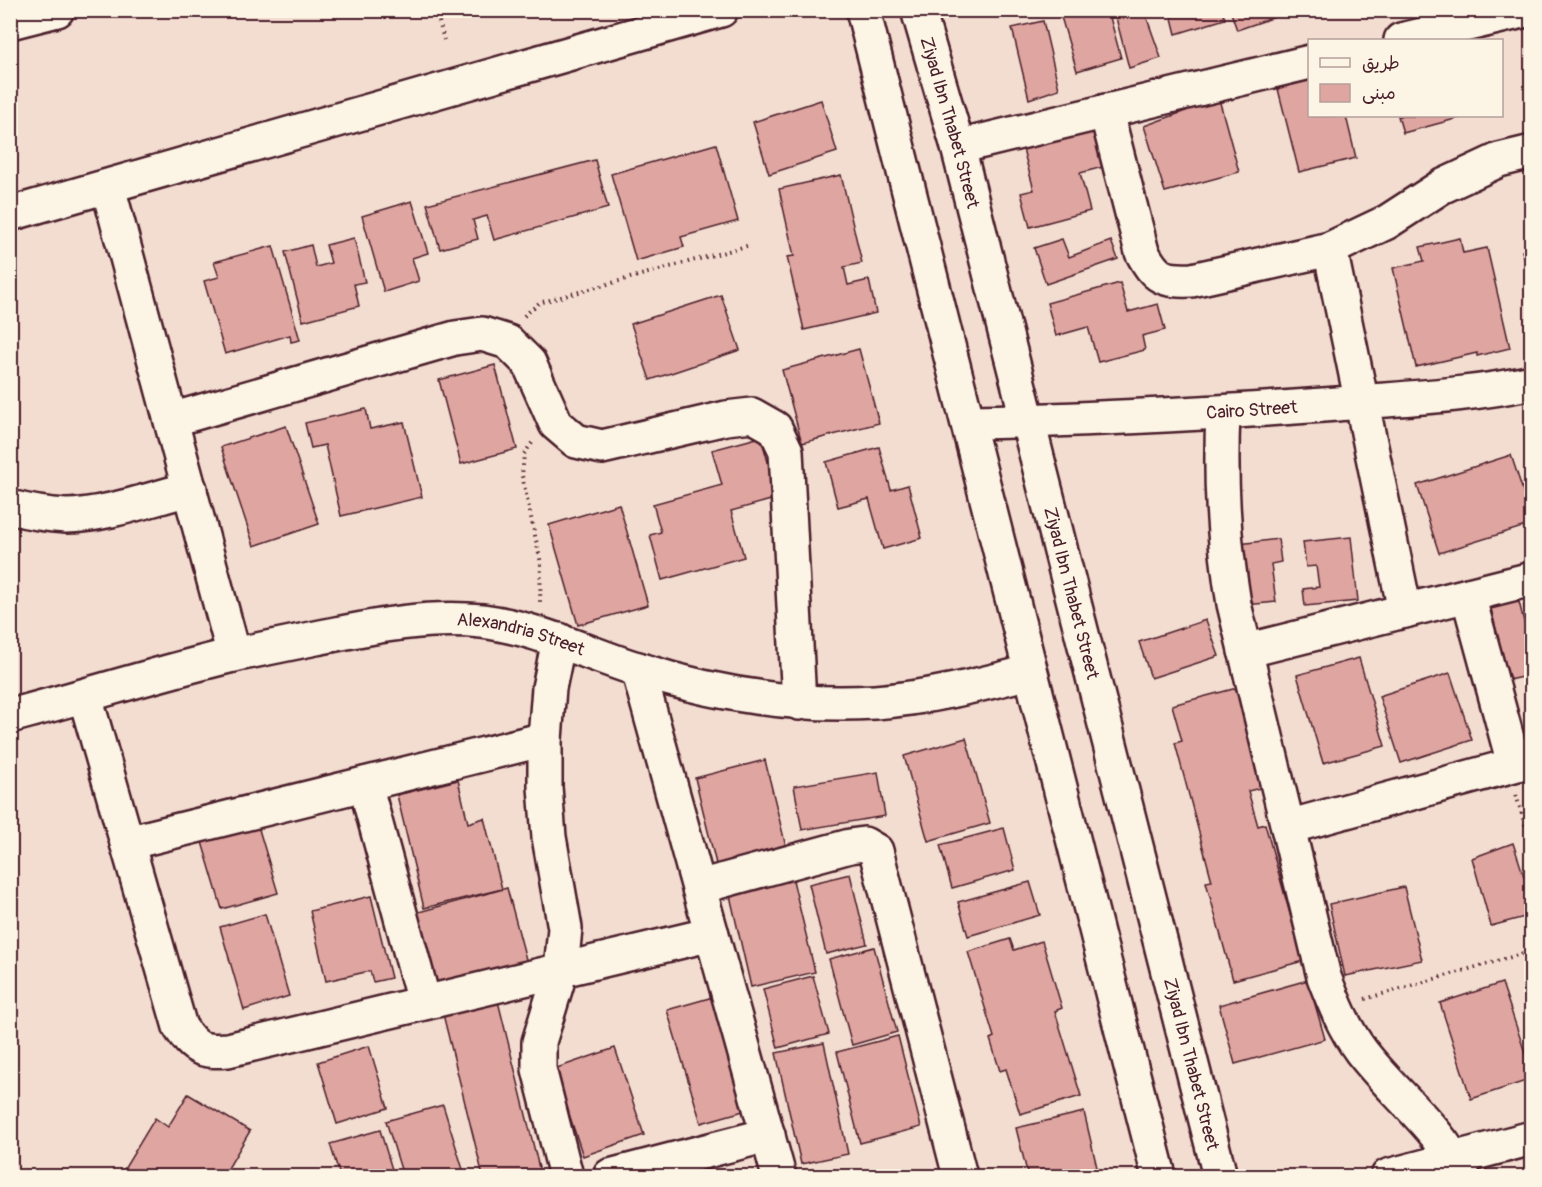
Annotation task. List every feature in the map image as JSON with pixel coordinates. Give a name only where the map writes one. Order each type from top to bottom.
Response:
[{"type":"street","points":[[10,22],[57,10]]},
{"type":"street","points":[[10,214],[721,10]]},
{"type":"street","points":[[863,10],[970,422],[1030,672],[1159,1176]]},
{"type":"street","name":"Ziyad Ibn Thabet Street","points":[[918,10],[957,147],[1028,421],[1220,1176]]},
{"type":"street","points":[[1405,39],[1530,11]]},
{"type":"street","points":[[957,147],[1308,62]]},
{"type":"street","points":[[1106,111],[1142,252],[1152,270],[1171,281],[1192,280],[1330,249],[1387,222],[1441,187],[1499,160],[1532,152]]},
{"type":"street","points":[[108,187],[234,655]]},
{"type":"street","points":[[1330,249],[1405,610]]},
{"type":"street","points":[[171,420],[455,338],[482,334],[508,342],[529,363],[556,424],[576,441],[602,447],[726,418],[752,416],[775,428],[786,451],[799,703]]},
{"type":"street","name":"Cairo Street","points":[[970,422],[1223,413],[1361,402],[1500,388],[1532,382]]},
{"type":"street","points":[[1223,413],[1221,461],[1224,537],[1234,604],[1324,976],[1335,1007],[1362,1052],[1439,1138],[1458,1167]]},
{"type":"street","points":[[10,507],[36,514],[68,516],[102,511],[190,489]]},
{"type":"street","points":[[1245,651],[1532,579]]},
{"type":"street","points":[[1288,827],[1518,763],[1468,595]]},
{"type":"street","name":"Alexandria Street","points":[[10,716],[234,655],[385,624],[434,619],[483,621],[545,635],[638,669],[691,684],[799,703],[876,702],[955,691],[1030,672]]},
{"type":"street","points":[[545,635],[549,688],[545,739],[545,788],[549,837],[565,928],[561,970],[539,1042],[538,1068],[566,1176]]},
{"type":"street","points":[[638,669],[779,1176]]},
{"type":"street","points":[[85,696],[180,1026],[191,1042],[209,1052],[228,1050],[712,934]]},
{"type":"street","points":[[127,843],[545,739]]},
{"type":"street","points":[[365,784],[424,1002]]},
{"type":"street","points":[[699,887],[850,846],[864,844],[876,851],[960,1176]]},
{"type":"street","points":[[610,1176],[768,1135]]},
{"type":"street","points":[[1388,1176],[1458,1167],[1532,1138]]},
{"type":"path","points":[[436,10],[444,40]]},
{"type":"path","points":[[508,342],[520,320],[539,303],[750,245]]},
{"type":"path","points":[[545,635],[540,601],[541,563],[522,476],[525,454],[537,436],[556,424]]},
{"type":"path","points":[[1518,763],[1532,846]]},
{"type":"path","points":[[1335,1007],[1532,951]]},
{"type":"building","points":[[1059,10],[1108,10],[1121,58],[1077,71]]},
{"type":"building","points":[[1114,10],[1144,10],[1161,58],[1129,68]]},
{"type":"building","points":[[1170,10],[1222,10],[1225,19],[1176,34]]},
{"type":"building","points":[[1230,10],[1273,10],[1275,17],[1237,30]]},
{"type":"building","points":[[1043,21],[1059,89],[1029,99],[1012,28]]},
{"type":"building","points":[[1308,77],[1308,117],[1346,117],[1356,158],[1299,172],[1277,85]]},
{"type":"building","points":[[1219,99],[1239,172],[1165,192],[1144,126]]},
{"type":"building","points":[[821,100],[837,152],[769,174],[753,122]]},
{"type":"building","points":[[1398,117],[1459,118],[1403,133]]},
{"type":"building","points":[[1094,131],[1103,167],[1080,173],[1090,211],[1030,227],[1021,193],[1034,190],[1023,149]]},
{"type":"building","points":[[716,144],[738,221],[681,237],[684,247],[636,261],[611,174]]},
{"type":"building","points":[[595,160],[608,208],[494,240],[487,216],[473,220],[478,239],[440,249],[427,204]]},
{"type":"building","points":[[841,175],[862,263],[844,267],[848,285],[869,280],[876,313],[804,330],[787,257],[794,256],[779,189]]},
{"type":"building","points":[[412,201],[428,253],[412,258],[419,281],[384,292],[362,216]]},
{"type":"building","points":[[354,238],[365,282],[354,284],[359,306],[303,321],[285,252],[311,245],[316,267],[331,263],[326,245]]},
{"type":"building","points":[[1460,238],[1463,253],[1487,248],[1510,348],[1416,367],[1393,268],[1424,261],[1420,247]]},
{"type":"building","points":[[1062,239],[1069,257],[1111,241],[1118,259],[1046,284],[1034,248]]},
{"type":"building","points":[[273,246],[300,340],[291,342],[290,335],[225,354],[204,281],[219,277],[214,262]]},
{"type":"building","points":[[1532,248],[1532,285],[1522,251]]},
{"type":"building","points":[[1120,283],[1128,312],[1158,304],[1165,330],[1142,336],[1145,350],[1098,362],[1088,327],[1056,336],[1047,303]]},
{"type":"building","points":[[721,295],[740,350],[650,380],[631,324]]},
{"type":"building","points":[[859,349],[879,423],[802,443],[782,370]]},
{"type":"building","points":[[495,365],[517,449],[461,464],[439,380]]},
{"type":"building","points":[[366,409],[370,429],[404,422],[422,497],[341,516],[325,445],[311,448],[305,423]]},
{"type":"building","points":[[286,426],[319,524],[254,546],[221,447]]},
{"type":"building","points":[[761,437],[778,498],[731,511],[744,557],[662,580],[650,535],[661,532],[653,504],[722,485],[712,450]]},
{"type":"building","points":[[879,447],[891,490],[908,485],[922,538],[883,549],[869,499],[838,507],[826,462]]},
{"type":"building","points":[[1511,455],[1532,524],[1439,553],[1417,485]]},
{"type":"building","points":[[619,504],[648,605],[578,625],[549,525]]},
{"type":"building","points":[[1351,537],[1358,601],[1305,606],[1303,589],[1319,587],[1316,566],[1306,567],[1303,542]]},
{"type":"building","points":[[1278,539],[1281,562],[1271,564],[1276,602],[1246,605],[1239,544]]},
{"type":"building","points":[[1519,602],[1532,653],[1532,675],[1508,680],[1491,609]]},
{"type":"building","points":[[1532,604],[1532,633],[1524,606]]},
{"type":"building","points":[[1206,620],[1219,656],[1151,678],[1139,642]]},
{"type":"building","points":[[1359,658],[1385,746],[1323,763],[1297,675]]},
{"type":"building","points":[[1450,673],[1472,740],[1401,763],[1379,696]]},
{"type":"building","points":[[1237,688],[1264,787],[1248,791],[1258,826],[1265,824],[1303,961],[1233,980],[1206,882],[1212,881],[1175,743],[1182,741],[1172,705]]},
{"type":"building","points":[[966,738],[990,823],[928,841],[904,756]]},
{"type":"building","points":[[765,760],[787,851],[717,868],[695,778]]},
{"type":"building","points":[[878,772],[885,816],[802,830],[794,786]]},
{"type":"building","points":[[458,780],[468,823],[484,818],[502,889],[424,908],[397,795]]},
{"type":"building","points":[[258,826],[278,893],[222,909],[202,842]]},
{"type":"building","points":[[1004,828],[1015,870],[952,888],[940,845]]},
{"type":"building","points":[[1513,843],[1532,901],[1532,915],[1491,926],[1472,858]]},
{"type":"building","points":[[791,872],[815,972],[751,987],[728,887]]},
{"type":"building","points":[[850,874],[867,944],[826,954],[809,884]]},
{"type":"building","points":[[1030,882],[1040,915],[968,936],[958,902]]},
{"type":"building","points":[[1404,887],[1422,960],[1345,976],[1329,904]]},
{"type":"building","points":[[507,888],[527,963],[435,988],[415,913]]},
{"type":"building","points":[[371,896],[391,978],[373,982],[370,971],[326,981],[310,911]]},
{"type":"building","points":[[265,914],[289,996],[244,1010],[220,927]]},
{"type":"building","points":[[1010,939],[1014,950],[1042,941],[1062,1008],[1055,1011],[1081,1096],[1020,1114],[1006,1069],[1000,1071],[990,1039],[994,1037],[968,952]]},
{"type":"building","points":[[874,947],[897,1032],[852,1045],[829,959]]},
{"type":"building","points":[[813,976],[829,1034],[778,1048],[763,989]]},
{"type":"building","points":[[1308,980],[1325,1039],[1235,1064],[1219,1005]]},
{"type":"building","points":[[1502,983],[1532,1079],[1471,1099],[1440,1003]]},
{"type":"building","points":[[496,993],[541,1176],[483,1176],[441,1006]]},
{"type":"building","points":[[713,997],[747,1110],[701,1123],[667,1010]]},
{"type":"building","points":[[898,1036],[921,1127],[860,1143],[837,1052]]},
{"type":"building","points":[[824,1043],[848,1154],[801,1164],[776,1053]]},
{"type":"building","points":[[369,1046],[388,1108],[337,1124],[318,1062]]},
{"type":"building","points":[[615,1048],[644,1135],[583,1156],[554,1069]]},
{"type":"building","points":[[188,1094],[250,1131],[227,1170],[238,1176],[120,1176],[155,1118],[168,1127]]},
{"type":"building","points":[[443,1105],[465,1176],[403,1176],[386,1121]]},
{"type":"building","points":[[1084,1112],[1099,1176],[1028,1176],[1016,1128]]},
{"type":"building","points":[[380,1130],[394,1176],[340,1176],[330,1144]]}]
